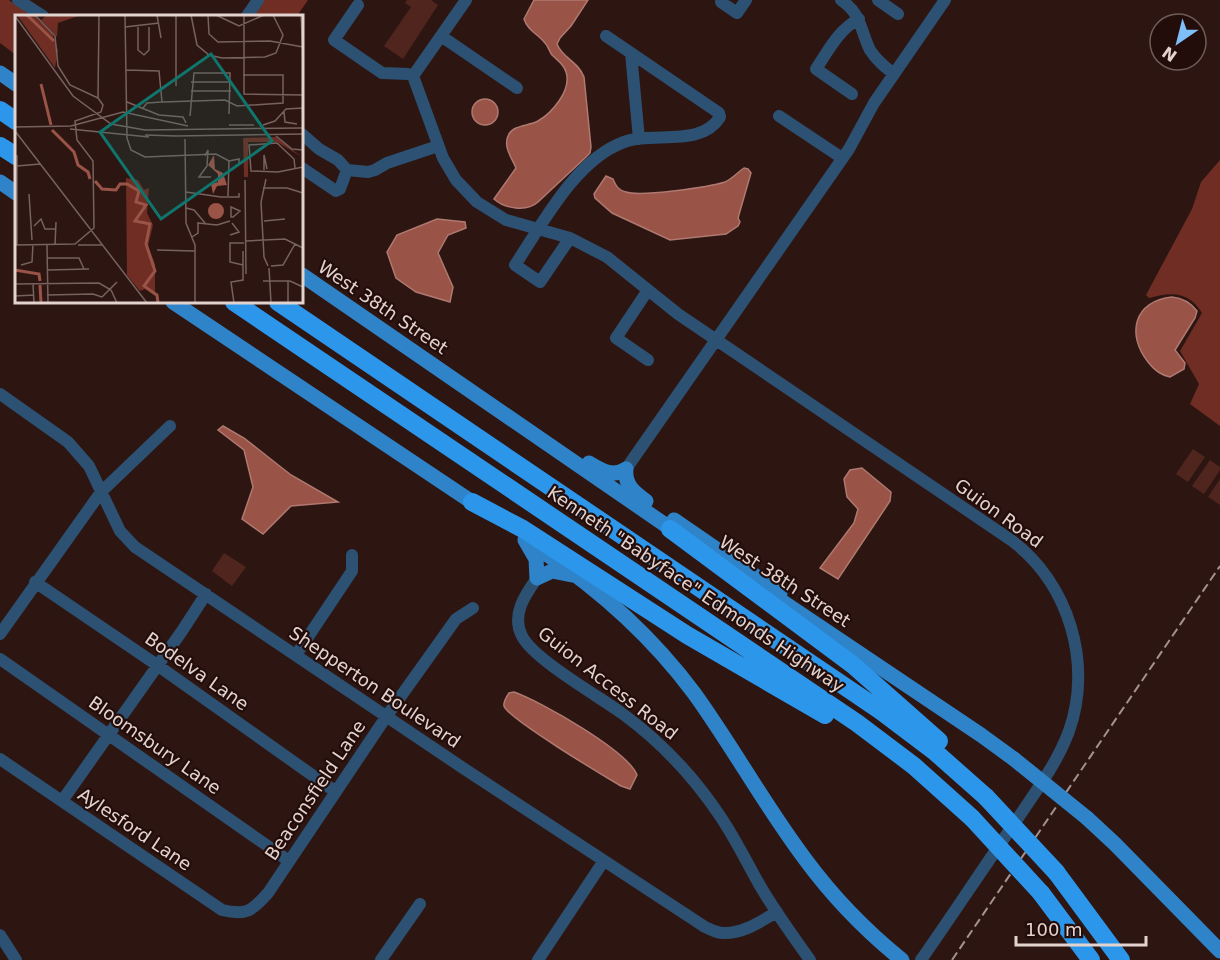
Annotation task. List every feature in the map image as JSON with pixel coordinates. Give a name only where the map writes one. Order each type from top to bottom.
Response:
[{"type":"highway","points":[[0,110],[15,121]]},
{"type":"highway","points":[[0,146],[15,155]]},
{"type":"highway","name":"Kenneth \"Babyface\" Edmonds Highway","points":[[235,303],[849,718],[914,766],[972,818],[1041,893],[1091,960]]},
{"type":"highway","name":"Kenneth \"Babyface\" Edmonds Highway","points":[[279,303],[881,711],[934,751],[986,797],[1056,872],[1121,960]]},
{"type":"highway","points":[[472,502],[523,529],[687,636],[914,766]]},
{"type":"highway","points":[[670,529],[853,665],[953,754],[986,797]]},
{"type":"main road","points":[[0,73],[15,83]]},
{"type":"main road","points":[[0,182],[15,192]]},
{"type":"main road","name":"West 38th Street","points":[[303,276],[670,529],[820,627],[1014,759],[1087,818],[1115,844],[1220,951]]},
{"type":"main road","points":[[174,303],[472,502],[578,577],[631,623],[675,670],[700,702],[812,867],[859,921],[897,955]]},
{"type":"main road","points":[[544,440],[602,470],[616,473],[626,469],[628,483],[638,495],[778,591],[820,627]]},
{"type":"main road","points":[[525,540],[537,563],[537,578],[555,571],[578,577]]},
{"type":"street","points":[[18,0],[41,15]]},
{"type":"street","points":[[248,15],[258,0]]},
{"type":"street","points":[[358,5],[334,40],[382,73],[413,76],[466,0]]},
{"type":"street","points":[[723,0],[721,2],[737,13],[746,0]]},
{"type":"street","points":[[841,0],[859,19],[871,51],[894,74]]},
{"type":"street","points":[[878,0],[898,14]]},
{"type":"street","points":[[626,469],[842,158],[874,103],[945,0]]},
{"type":"street","points":[[852,94],[816,69],[843,30],[859,19]]},
{"type":"street","points":[[441,36],[517,88]]},
{"type":"street","points":[[570,238],[540,282],[515,265],[560,196],[587,167],[622,142],[699,133],[710,128],[720,116],[606,36]]},
{"type":"street","points":[[631,53],[639,139]]},
{"type":"street","name":"Guion Road","points":[[413,76],[438,146],[456,180],[477,202],[506,220],[570,238],[607,257],[665,304],[1016,544],[1033,559],[1052,584],[1071,626],[1077,653],[1077,692],[1073,718],[1064,743],[1050,770],[921,960]]},
{"type":"street","points":[[779,116],[842,158]]},
{"type":"street","points":[[303,135],[319,149],[338,160],[346,174]]},
{"type":"street","points":[[346,174],[370,172],[387,163],[438,146]]},
{"type":"street","points":[[303,169],[335,191],[340,189],[346,174]]},
{"type":"street","points":[[648,290],[616,338],[648,360]]},
{"type":"street","name":"Shepperton Boulevard","points":[[0,394],[68,442],[89,466],[120,531],[135,547],[603,862],[705,927],[722,933],[754,925],[777,912]]},
{"type":"street","points":[[0,634],[101,492],[170,426]]},
{"type":"street","points":[[296,656],[352,571],[352,555]]},
{"type":"street","name":"Guion Access Road","points":[[537,578],[524,597],[518,613],[520,631],[525,642],[538,655],[625,715],[672,757],[704,793],[722,819],[777,912],[810,960]]},
{"type":"street","name":"Bodelva Lane","points":[[35,582],[336,792]]},
{"type":"street","points":[[62,801],[206,594]]},
{"type":"street","name":"Beaconsfield Lane","points":[[254,909],[268,893],[386,717],[456,619],[473,608]]},
{"type":"street","name":"Bloomsbury Lane","points":[[0,658],[289,861]]},
{"type":"street","name":"Aylesford Lane","points":[[0,759],[222,910],[238,914],[254,909]]},
{"type":"street","points":[[538,960],[603,862]]},
{"type":"street","points":[[381,960],[420,904]]},
{"type":"street","points":[[0,936],[16,960]]},
{"type":"shaded area","points":[[0,0],[9,0],[31,15],[15,15],[15,54],[0,43]]},
{"type":"shaded area","points":[[263,0],[308,0],[298,15],[252,15]]},
{"type":"shaded area","points":[[407,0],[431,0],[438,5],[403,59],[384,46],[411,7],[405,3]]},
{"type":"shaded area","points":[[534,0],[588,0],[557,44],[562,53],[578,67],[584,77],[591,147],[590,153],[538,202],[528,207],[516,208],[494,199],[516,168],[508,152],[507,138],[514,129],[538,121],[549,112],[560,100],[567,79],[564,67],[524,19]]},
{"type":"shaded area","points":[[485,99],[494,103],[498,112],[494,121],[485,125],[476,121],[472,112],[476,103]]},
{"type":"shaded area","points":[[1220,160],[1220,426],[1190,404],[1199,384],[1180,351],[1202,313],[1191,301],[1179,295],[1149,298],[1146,295],[1192,209],[1201,182]]},
{"type":"shaded area","points":[[744,168],[751,173],[738,218],[740,222],[726,234],[670,240],[612,213],[595,198],[594,194],[606,176],[613,179],[623,191],[646,193],[691,189],[725,182]]},
{"type":"shaded area","points":[[437,219],[465,222],[466,228],[448,235],[438,253],[453,287],[450,302],[416,292],[396,278],[387,252],[397,235]]},
{"type":"shaded area","points":[[1172,297],[1186,301],[1197,311],[1175,350],[1185,363],[1184,369],[1170,377],[1158,372],[1148,362],[1137,341],[1136,330],[1142,312],[1149,305]]},
{"type":"shaded area","points":[[223,426],[244,438],[291,475],[338,502],[291,506],[263,534],[242,519],[253,487],[244,450],[218,430]]},
{"type":"shaded area","points":[[1193,449],[1205,457],[1188,482],[1176,474]]},
{"type":"shaded area","points":[[1210,460],[1220,467],[1220,470],[1204,494],[1192,486]]},
{"type":"shaded area","points":[[862,468],[891,492],[890,501],[838,579],[820,568],[854,523],[858,509],[847,497],[844,479],[850,470]]},
{"type":"shaded area","points":[[1220,479],[1220,505],[1208,497]]},
{"type":"shaded area","points":[[224,553],[246,567],[232,586],[212,571]]},
{"type":"shaded area","points":[[514,692],[562,716],[618,753],[637,775],[630,789],[621,786],[577,759],[509,712],[504,706],[505,699],[509,693]]},
{"type":"railway","points":[[952,960],[1220,566]]}]
